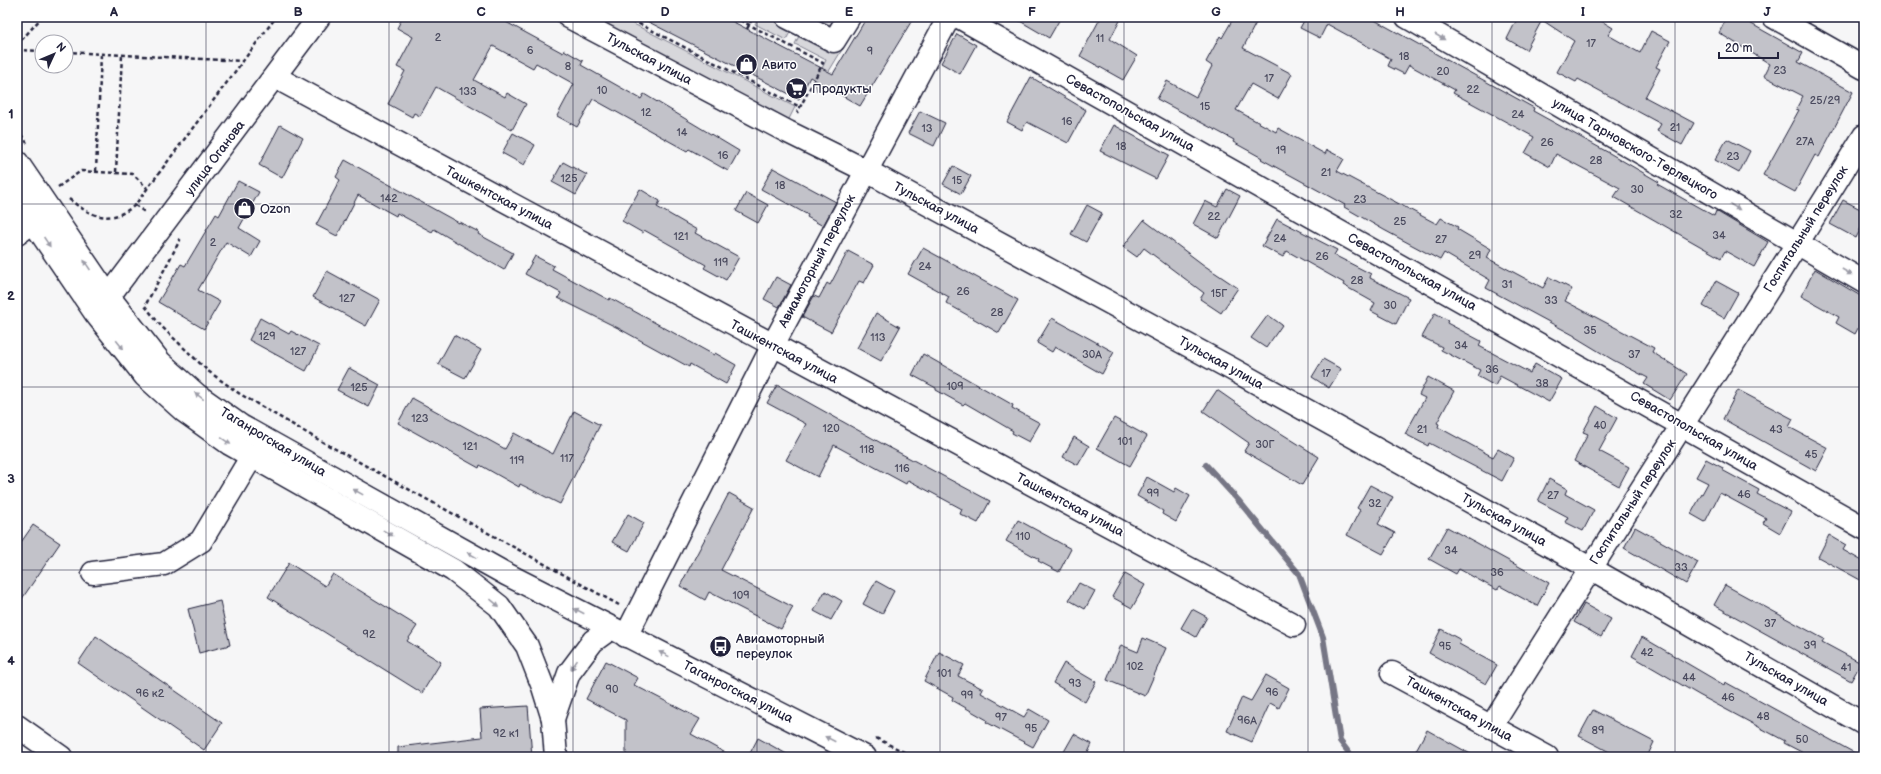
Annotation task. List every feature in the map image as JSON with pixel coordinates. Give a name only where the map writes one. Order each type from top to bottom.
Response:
[{"type":"street","name":"улица Оганова","points":[[96,314],[163,227],[319,17]]},
{"type":"street","name":"Тульская улица","points":[[569,17],[788,132],[865,170],[1232,368],[1590,568],[1864,724]]},
{"type":"street","points":[[787,17],[834,41],[849,17]]},
{"type":"street","name":"Авиамоторный переулок","points":[[619,632],[637,615],[773,345],[865,170],[949,17]]},
{"type":"street","name":"Севастопольская улица","points":[[959,17],[1864,528]]},
{"type":"street","name":"улица Тарновского-Терлецкого","points":[[1407,17],[1864,282]]},
{"type":"street","points":[[1774,17],[1864,68]]},
{"type":"street","name":"Ташкентская улица","points":[[275,77],[1294,625]]},
{"type":"street","name":"Госпитальный переулок","points":[[1491,727],[1590,568],[1798,244],[1864,136]]},
{"type":"street","name":"Таганрогская улица","points":[[24,155],[109,297],[160,362],[197,395],[241,426],[506,574],[705,674],[865,757]]},
{"type":"street","name":"Таганрогская улица","points":[[17,198],[25,228],[145,376],[184,411],[230,444],[453,570],[500,606],[527,646],[553,719]]},
{"type":"street","points":[[93,573],[164,564],[201,541],[252,456]]},
{"type":"street","points":[[556,757],[553,719],[569,673],[593,641],[619,632]]},
{"type":"street","name":"Ташкентская улица","points":[[1392,673],[1547,757]]},
{"type":"street","points":[[17,726],[62,757]]},
{"type":"path","points":[[17,45],[42,17]]},
{"type":"path","points":[[64,195],[86,212],[100,217],[115,216],[126,212],[135,205],[276,17]]},
{"type":"path","points":[[626,17],[800,107]]},
{"type":"path","points":[[734,17],[823,63],[788,132]]},
{"type":"path","points":[[747,29],[753,17]]},
{"type":"path","points":[[17,50],[34,51]]},
{"type":"path","points":[[74,52],[242,61]]},
{"type":"path","points":[[96,172],[101,54]]},
{"type":"path","points":[[116,172],[122,55]]},
{"type":"path","points":[[17,129],[24,155]]},
{"type":"path","points":[[57,188],[81,171],[133,174],[147,188]]},
{"type":"path","points":[[53,181],[57,188],[61,191]]},
{"type":"path","points":[[135,205],[180,240],[145,306],[161,326],[208,371],[240,394],[319,440],[637,615]]},
{"type":"path","points":[[872,735],[914,757]]},
{"type":"shaded area","points":[[581,17],[620,17],[795,107],[787,123]]},
{"type":"shaded area","points":[[759,17],[776,17],[793,26],[786,40],[755,24]]},
{"type":"shaded area","points":[[797,17],[840,17],[829,34]]},
{"type":"shaded area","points":[[802,30],[840,39],[846,43],[817,91],[815,83],[826,60],[795,44]]},
{"type":"building","points":[[403,17],[509,17],[506,22],[563,53],[564,50],[583,61],[581,65],[641,99],[644,94],[739,151],[728,171],[689,149],[687,151],[593,99],[577,127],[557,116],[574,84],[536,63],[533,68],[493,46],[474,80],[505,97],[507,93],[526,104],[512,130],[436,87],[420,116],[414,113],[412,117],[388,104],[405,71],[397,67],[413,37],[397,28]]},
{"type":"building","points":[[639,17],[724,17],[833,74],[867,17],[914,17],[860,106],[810,77],[799,99]]},
{"type":"building","points":[[1013,17],[1061,17],[1049,38]]},
{"type":"building","points":[[1101,17],[1122,17],[1110,39],[1137,56],[1123,80],[1080,56]]},
{"type":"building","points":[[1234,17],[1259,17],[1243,48],[1292,74],[1278,99],[1251,84],[1236,110],[1276,132],[1278,128],[1325,154],[1327,150],[1344,159],[1337,171],[1437,224],[1441,218],[1458,227],[1457,229],[1491,249],[1487,258],[1543,288],[1549,277],[1572,289],[1565,301],[1654,348],[1652,352],[1687,374],[1670,400],[1644,384],[1648,378],[1613,360],[1575,336],[1486,288],[1490,280],[1444,253],[1440,260],[1384,230],[1344,207],[1345,205],[1261,159],[1262,158],[1233,142],[1234,140],[1157,99],[1167,81],[1196,97],[1212,66],[1206,62],[1220,36],[1222,38]]},
{"type":"building","points":[[1306,17],[1369,17],[1534,108],[1533,111],[1659,182],[1657,184],[1714,216],[1716,211],[1768,242],[1754,267],[1725,251],[1721,258],[1614,197],[1620,188],[1556,154],[1550,167],[1525,153],[1534,137],[1453,93],[1455,90],[1409,65],[1404,74],[1388,66],[1391,59],[1327,24],[1320,38],[1300,28]]},
{"type":"building","points":[[1518,17],[1595,17],[1613,28],[1608,35],[1640,53],[1651,31],[1670,41],[1656,67],[1660,69],[1645,97],[1694,123],[1682,145],[1657,131],[1661,124],[1578,79],[1576,82],[1557,72],[1574,41],[1542,20],[1526,50],[1507,39]]},
{"type":"building","points":[[1727,17],[1739,17],[1803,53],[1798,62],[1853,92],[1819,157],[1815,155],[1795,192],[1763,175],[1799,110],[1796,109],[1803,96],[1764,76],[1770,64],[1719,33]]},
{"type":"building","points":[[957,34],[976,45],[960,74],[941,63]]},
{"type":"building","points":[[1031,77],[1086,110],[1068,143],[1027,122],[1022,130],[1007,122]]},
{"type":"building","points":[[920,111],[945,123],[934,146],[908,133]]},
{"type":"building","points":[[280,125],[303,138],[282,178],[259,165]]},
{"type":"building","points":[[1114,125],[1169,155],[1156,179],[1100,151]]},
{"type":"building","points":[[513,133],[535,145],[524,165],[502,153]]},
{"type":"building","points":[[1727,139],[1750,151],[1739,173],[1715,160]]},
{"type":"building","points":[[345,160],[459,223],[479,232],[478,234],[513,253],[504,270],[434,229],[432,232],[397,213],[396,216],[358,195],[337,236],[316,225],[340,180],[336,177]]},
{"type":"building","points":[[563,162],[587,175],[576,195],[552,182]]},
{"type":"building","points":[[953,166],[971,176],[961,194],[943,184]]},
{"type":"building","points":[[773,168],[836,202],[823,226],[807,217],[808,215],[761,189]]},
{"type":"building","points":[[238,181],[259,192],[239,228],[260,241],[251,257],[226,242],[198,290],[220,302],[204,329],[158,302],[181,264],[185,266],[216,214],[219,216]]},
{"type":"building","points":[[640,189],[660,201],[657,207],[697,230],[695,233],[739,257],[726,280],[704,268],[706,265],[644,230],[643,233],[622,221]]},
{"type":"building","points":[[1227,189],[1240,196],[1218,238],[1193,224],[1205,201],[1217,207]]},
{"type":"building","points":[[746,193],[768,205],[758,223],[736,211]]},
{"type":"building","points":[[1843,200],[1864,211],[1864,222],[1856,238],[1830,224]]},
{"type":"building","points":[[1087,205],[1102,213],[1086,242],[1071,234]]},
{"type":"building","points":[[1277,219],[1337,250],[1334,255],[1371,274],[1370,278],[1409,298],[1396,324],[1371,311],[1375,303],[1343,285],[1344,283],[1287,251],[1283,257],[1262,246]]},
{"type":"building","points":[[1144,220],[1205,266],[1238,288],[1221,313],[1200,299],[1204,293],[1144,248],[1137,257],[1123,247]]},
{"type":"building","points":[[923,248],[1018,300],[999,333],[946,303],[949,297],[908,274]]},
{"type":"building","points":[[848,251],[874,265],[864,283],[859,281],[831,332],[802,317],[814,296],[819,298],[827,283],[830,285]]},
{"type":"building","points":[[535,256],[554,266],[552,269],[609,300],[610,298],[714,355],[715,353],[736,365],[726,384],[690,364],[689,367],[618,328],[558,298],[561,293],[525,274]]},
{"type":"building","points":[[1815,269],[1864,298],[1864,317],[1855,334],[1836,323],[1839,317],[1801,296]]},
{"type":"building","points":[[327,271],[380,300],[366,326],[313,297]]},
{"type":"building","points":[[776,277],[791,285],[779,307],[764,299]]},
{"type":"building","points":[[1716,281],[1738,293],[1724,318],[1703,306]]},
{"type":"building","points":[[876,313],[900,327],[881,361],[857,348]]},
{"type":"building","points":[[1435,313],[1448,320],[1447,323],[1481,341],[1479,346],[1530,373],[1535,364],[1562,379],[1549,402],[1500,376],[1495,386],[1477,376],[1480,370],[1441,350],[1442,347],[1422,337]]},
{"type":"building","points":[[1268,315],[1282,325],[1266,348],[1251,338]]},
{"type":"building","points":[[260,318],[289,334],[291,331],[319,346],[306,371],[249,340]]},
{"type":"building","points":[[1052,318],[1114,352],[1102,374],[1055,347],[1052,352],[1037,343]]},
{"type":"building","points":[[454,335],[481,350],[465,378],[438,364]]},
{"type":"building","points":[[923,354],[1013,405],[1012,408],[1040,423],[1029,442],[965,403],[963,405],[912,375]]},
{"type":"building","points":[[1323,359],[1341,369],[1329,388],[1312,377]]},
{"type":"building","points":[[349,368],[380,385],[369,407],[337,390]]},
{"type":"building","points":[[1428,377],[1454,391],[1437,423],[1439,424],[1438,427],[1493,457],[1498,449],[1514,458],[1502,481],[1429,443],[1428,446],[1405,434],[1425,398],[1419,395]]},
{"type":"building","points":[[777,385],[990,501],[978,523],[960,514],[962,509],[908,480],[906,484],[834,445],[818,477],[786,460],[806,424],[767,403]]},
{"type":"building","points":[[1217,390],[1263,422],[1319,457],[1302,485],[1244,451],[1249,443],[1203,411]]},
{"type":"building","points":[[1738,390],[1793,419],[1789,427],[1828,448],[1816,471],[1723,419]]},
{"type":"building","points":[[412,398],[505,449],[514,433],[553,454],[574,411],[600,425],[560,504],[520,484],[519,487],[480,465],[479,468],[398,423]]},
{"type":"building","points":[[1597,406],[1617,418],[1599,451],[1629,467],[1619,486],[1574,461],[1588,434],[1583,432]]},
{"type":"building","points":[[1114,418],[1147,436],[1130,466],[1097,448]]},
{"type":"building","points":[[1074,437],[1089,446],[1078,465],[1063,457]]},
{"type":"building","points":[[1706,459],[1723,468],[1722,470],[1759,490],[1757,494],[1791,512],[1780,533],[1763,523],[1766,518],[1720,493],[1705,522],[1691,514],[1708,483],[1696,477]]},
{"type":"building","points":[[1147,477],[1174,492],[1176,488],[1190,496],[1176,522],[1162,514],[1163,511],[1137,496]]},
{"type":"building","points":[[1549,479],[1567,489],[1565,494],[1594,510],[1583,531],[1565,522],[1568,517],[1538,501]]},
{"type":"building","points":[[1370,485],[1393,497],[1378,524],[1395,533],[1383,554],[1347,535],[1360,510],[1357,508]]},
{"type":"building","points":[[729,493],[754,507],[721,570],[793,607],[781,629],[709,592],[705,600],[680,586]]},
{"type":"building","points":[[628,514],[644,523],[629,551],[612,542]]},
{"type":"building","points":[[1018,520],[1071,549],[1059,572],[1006,541]]},
{"type":"building","points":[[33,525],[60,543],[17,606],[17,548]]},
{"type":"building","points":[[1447,527],[1549,583],[1537,606],[1500,586],[1497,590],[1459,569],[1456,574],[1429,559]]},
{"type":"building","points":[[1635,527],[1698,562],[1686,584],[1624,548]]},
{"type":"building","points":[[1829,535],[1846,545],[1843,550],[1864,562],[1864,582],[1818,557]]},
{"type":"building","points":[[289,563],[325,586],[333,574],[417,626],[407,641],[441,662],[422,693],[268,597]]},
{"type":"building","points":[[1125,574],[1145,585],[1132,608],[1112,597]]},
{"type":"building","points":[[876,581],[894,591],[882,614],[863,604]]},
{"type":"building","points":[[1079,583],[1095,591],[1085,609],[1069,600]]},
{"type":"building","points":[[1725,585],[1824,639],[1822,642],[1861,663],[1851,681],[1714,605]]},
{"type":"building","points":[[825,591],[842,601],[831,620],[814,611]]},
{"type":"building","points":[[220,601],[230,645],[199,653],[188,609]]},
{"type":"building","points":[[1584,604],[1611,619],[1601,637],[1574,622]]},
{"type":"building","points":[[1192,609],[1207,617],[1196,637],[1181,628]]},
{"type":"building","points":[[1441,629],[1461,640],[1459,644],[1497,665],[1486,684],[1429,653]]},
{"type":"building","points":[[96,636],[222,723],[204,750],[78,663]]},
{"type":"building","points":[[1642,637],[1724,685],[1725,682],[1862,757],[1811,757],[1784,743],[1785,741],[1699,695],[1632,656]]},
{"type":"building","points":[[1143,638],[1166,648],[1145,696],[1107,680],[1121,645],[1138,652]]},
{"type":"building","points":[[939,652],[964,665],[958,676],[983,689],[981,693],[1024,717],[1029,709],[1048,720],[1033,747],[986,722],[987,720],[952,700],[953,697],[924,681]]},
{"type":"building","points":[[606,661],[638,678],[634,685],[700,719],[691,734],[733,757],[626,757],[626,720],[586,699]]},
{"type":"building","points":[[1064,663],[1096,682],[1085,702],[1053,683]]},
{"type":"building","points":[[1266,675],[1289,688],[1279,708],[1270,703],[1252,742],[1227,731],[1242,697],[1251,701]]},
{"type":"building","points":[[528,706],[532,757],[398,757],[398,747],[482,737],[480,709]]},
{"type":"building","points":[[1593,710],[1654,742],[1647,757],[1619,757],[1579,736]]},
{"type":"building","points":[[1427,730],[1476,757],[1428,757],[1416,750]]},
{"type":"building","points":[[1074,734],[1092,744],[1086,757],[1061,757]]},
{"type":"building","points":[[758,738],[792,757],[748,757]]},
{"type":"waterway","points":[[1206,465],[1238,500],[1299,574],[1323,637],[1340,741],[1352,757]]},
{"type":"place","name":"Авито","points":[[746,65]]},
{"type":"place","name":"Продукты","points":[[797,89]]},
{"type":"place","name":"Ozon","points":[[245,209]]},
{"type":"place","name":"Авиамоторный переулок","points":[[720,646]]}]
